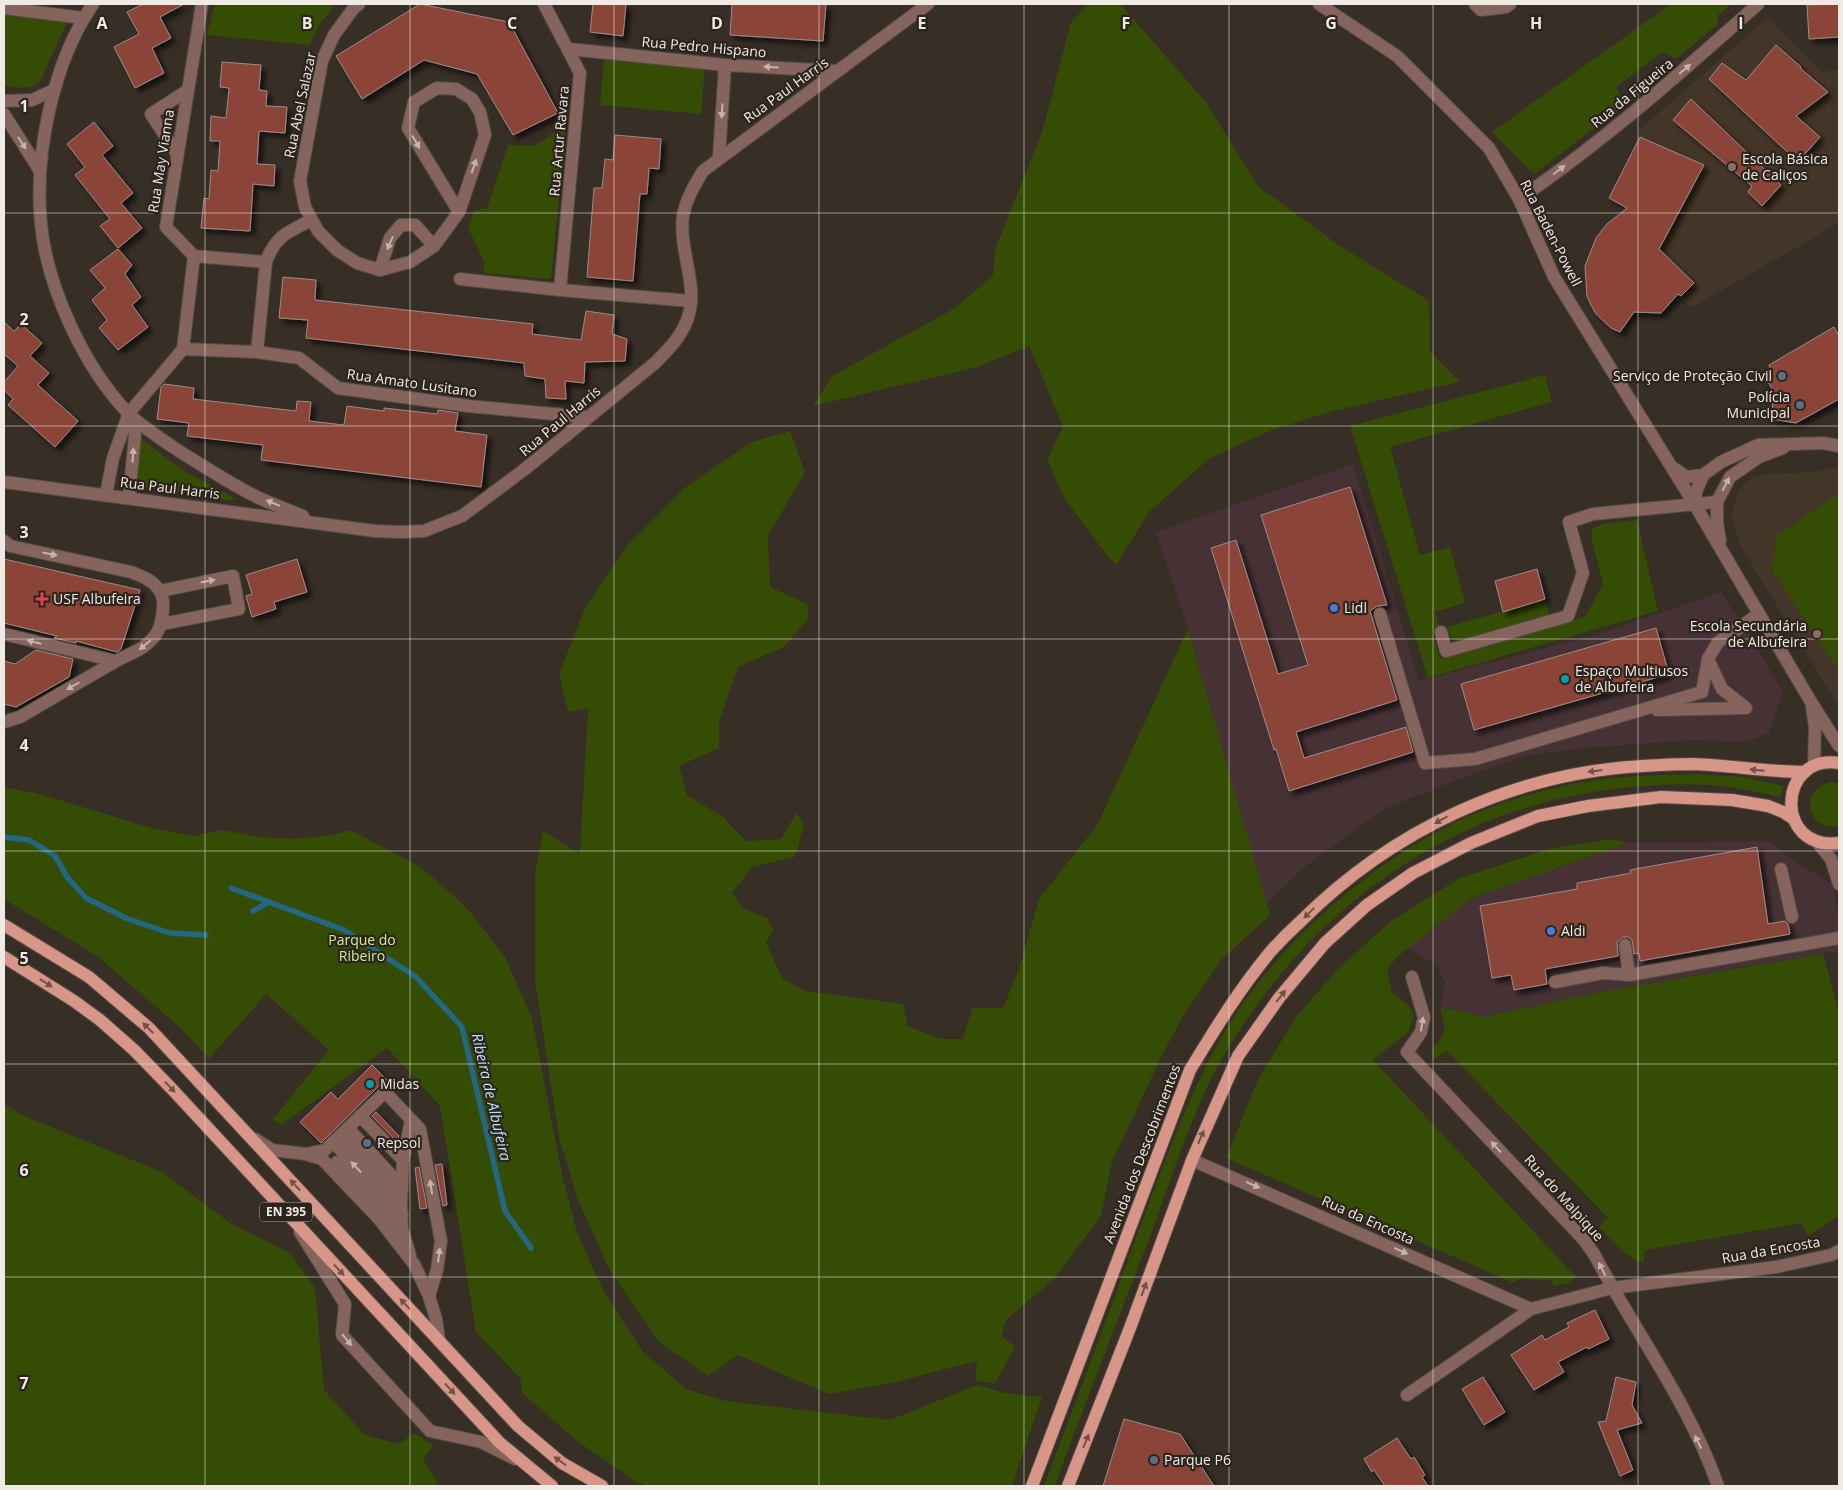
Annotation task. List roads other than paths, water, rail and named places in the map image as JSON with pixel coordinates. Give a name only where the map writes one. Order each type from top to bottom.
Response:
[{"type":"main road","name":"Avenida dos Descobrimentos","points":[[1032,1486],[1190,1070],[1227,1009],[1272,950],[1326,896],[1390,848],[1457,811],[1503,793],[1569,774],[1641,766],[1692,764],[1778,772],[1810,769],[1823,763],[1839,763]]},
{"type":"main road","points":[[1794,820],[1791,809],[1793,789],[1810,769]]},
{"type":"main road","points":[[1068,1486],[1130,1328],[1192,1160],[1238,1056],[1279,998],[1325,943],[1367,905],[1414,873],[1471,843],[1538,816],[1588,806],[1661,797],[1732,800],[1768,806],[1783,812],[1794,820],[1803,833],[1817,842],[1839,844]]},
{"type":"main road","name":"EN 395","points":[[4,925],[89,977],[149,1028],[518,1426],[562,1463],[602,1486]]},
{"type":"main road","name":"EN 395","points":[[4,958],[74,1001],[134,1050],[500,1443],[552,1486]]},
{"type":"street","points":[[93,4],[84,18],[63,64],[54,90],[45,132],[40,171],[41,224],[50,270],[74,332],[102,381],[129,413],[156,436],[212,472],[258,497],[318,522]]},
{"type":"street","name":"Rua May Vianna","points":[[194,256],[166,226],[202,4]]},
{"type":"street","name":"Rua Abel Salazar","points":[[359,4],[353,9],[334,35],[322,61],[300,181],[305,207],[318,232],[337,250],[357,263],[380,270]]},
{"type":"street","name":"Rua Artur Ravara","points":[[544,4],[580,73],[560,290]]},
{"type":"street","name":"Rua Baden-Powell","points":[[1319,4],[1397,56],[1489,148],[1519,198],[1554,277],[1695,505],[1839,746]]},
{"type":"street","points":[[1475,4],[1481,10],[1506,7],[1510,4]]},
{"type":"street","name":"Rua da Figueira","points":[[1519,198],[1572,160],[1687,68],[1758,4]]},
{"type":"street","name":"Rua Paul Harris","points":[[4,482],[375,530],[402,532],[424,530],[462,516],[484,501],[655,363],[672,345],[685,325],[692,301],[692,283],[683,234],[683,218],[687,199],[703,171],[837,71],[919,6]]},
{"type":"street","points":[[4,8],[84,18]]},
{"type":"street","name":"Rua Pedro Hispano","points":[[569,49],[726,65],[837,71]]},
{"type":"street","points":[[720,157],[726,65]]},
{"type":"street","points":[[380,270],[410,262],[434,246],[458,212],[485,135],[480,112],[472,98],[456,90],[437,88],[414,102],[408,128],[458,212]]},
{"type":"street","points":[[4,101],[32,100],[54,90]]},
{"type":"street","points":[[177,154],[151,114],[188,90]]},
{"type":"street","points":[[4,114],[40,171]]},
{"type":"street","points":[[257,352],[266,262],[271,248],[286,232],[312,220]]},
{"type":"street","points":[[380,270],[390,238],[401,225],[415,225],[434,246]]},
{"type":"street","points":[[106,495],[113,458],[129,413],[183,349],[194,256],[266,262]]},
{"type":"street","points":[[460,279],[560,290],[692,301]]},
{"type":"street","name":"Rua Amato Lusitano","points":[[183,349],[257,352],[299,358],[338,388],[468,406],[587,417]]},
{"type":"street","points":[[129,413],[134,435],[129,498]]},
{"type":"street","points":[[1671,466],[1686,477],[1703,475],[1721,462],[1758,446],[1822,443],[1839,446]]},
{"type":"street","points":[[1721,548],[1717,522],[1717,502],[1730,476],[1759,457],[1792,445]]},
{"type":"street","points":[[1695,505],[1696,492],[1703,475]]},
{"type":"street","points":[[1440,632],[1446,651],[1568,616],[1583,572],[1569,522],[1593,514],[1717,502]]},
{"type":"street","points":[[4,541],[10,546],[131,572],[147,578],[160,590],[162,604],[162,624],[155,636],[141,650],[115,661],[20,717],[4,722]]},
{"type":"street","points":[[160,590],[233,576],[239,609],[162,624]]},
{"type":"street","points":[[1380,614],[1425,763],[1475,759],[1702,692],[1708,659],[1718,642],[1759,614]]},
{"type":"street","points":[[4,634],[115,661]]},
{"type":"street","points":[[1641,710],[1746,708],[1722,689],[1708,659]]},
{"type":"street","name":"Rua Baden-Powell","points":[[1810,769],[1815,726],[1811,702]]},
{"type":"street","points":[[1817,842],[1831,859],[1839,884]]},
{"type":"street","points":[[1781,869],[1792,916]]},
{"type":"street","points":[[1555,982],[1603,973],[1630,975],[1839,938]]},
{"type":"street","points":[[1625,946],[1630,975]]},
{"type":"street","name":"Rua do Malpique","points":[[1412,977],[1424,1017],[1421,1032],[1408,1052],[1584,1240],[1594,1254],[1678,1401],[1711,1467],[1718,1486]]},
{"type":"street","points":[[306,1154],[347,1129],[385,1092],[420,1129],[441,1241],[438,1270],[429,1296]]},
{"type":"street","points":[[402,1229],[401,1201],[404,1155],[411,1120]]},
{"type":"street","points":[[347,1129],[404,1155]]},
{"type":"street","points":[[347,1129],[402,1181]]},
{"type":"street","points":[[347,1129],[401,1201]]},
{"type":"street","points":[[347,1129],[402,1215]]},
{"type":"street","points":[[347,1129],[402,1229],[414,1264],[429,1296],[436,1319],[438,1340]]},
{"type":"street","points":[[248,1134],[272,1150],[306,1154],[322,1159],[379,1219],[414,1264]]},
{"type":"street","name":"Rua da Encosta","points":[[1192,1160],[1531,1309]]},
{"type":"street","points":[[294,1221],[345,1304],[342,1335],[430,1431],[481,1442],[521,1462]]},
{"type":"street","name":"Rua da Encosta","points":[[1407,1395],[1531,1309],[1612,1288],[1776,1267],[1839,1251]]},
{"type":"waterway","name":"Ribeira de Albufeira","points":[[4,837],[29,840],[55,856],[68,878],[86,898],[128,919],[170,933],[206,935]]},
{"type":"waterway","name":"Ribeira de Albufeira","points":[[231,888],[344,930],[416,977],[462,1027],[505,1211],[531,1248]]},
{"type":"waterway","name":"Ribeira de Albufeira","points":[[253,911],[269,902]]},
{"type":"place","name":"Escola Básica de Caliços","points":[[1732,167]]},
{"type":"place","name":"Serviço de Proteção Civil","points":[[1782,376]]},
{"type":"place","name":"Polícia Municipal","points":[[1800,405]]},
{"type":"place","name":"USF Albufeira","points":[[42,599]]},
{"type":"place","name":"Lidl","points":[[1334,608]]},
{"type":"place","name":"Escola Secundária de Albufeira","points":[[1817,634]]},
{"type":"place","name":"Espaço Multiusos de Albufeira","points":[[1565,679]]},
{"type":"place","name":"Aldi","points":[[1551,931]]},
{"type":"place","name":"Midas","points":[[370,1084]]},
{"type":"place","name":"Repsol","points":[[367,1143]]},
{"type":"place","name":"Parque P6","points":[[1154,1460]]},
{"type":"park label","name":"Parque do Ribeiro","points":[[362,948]]}]
